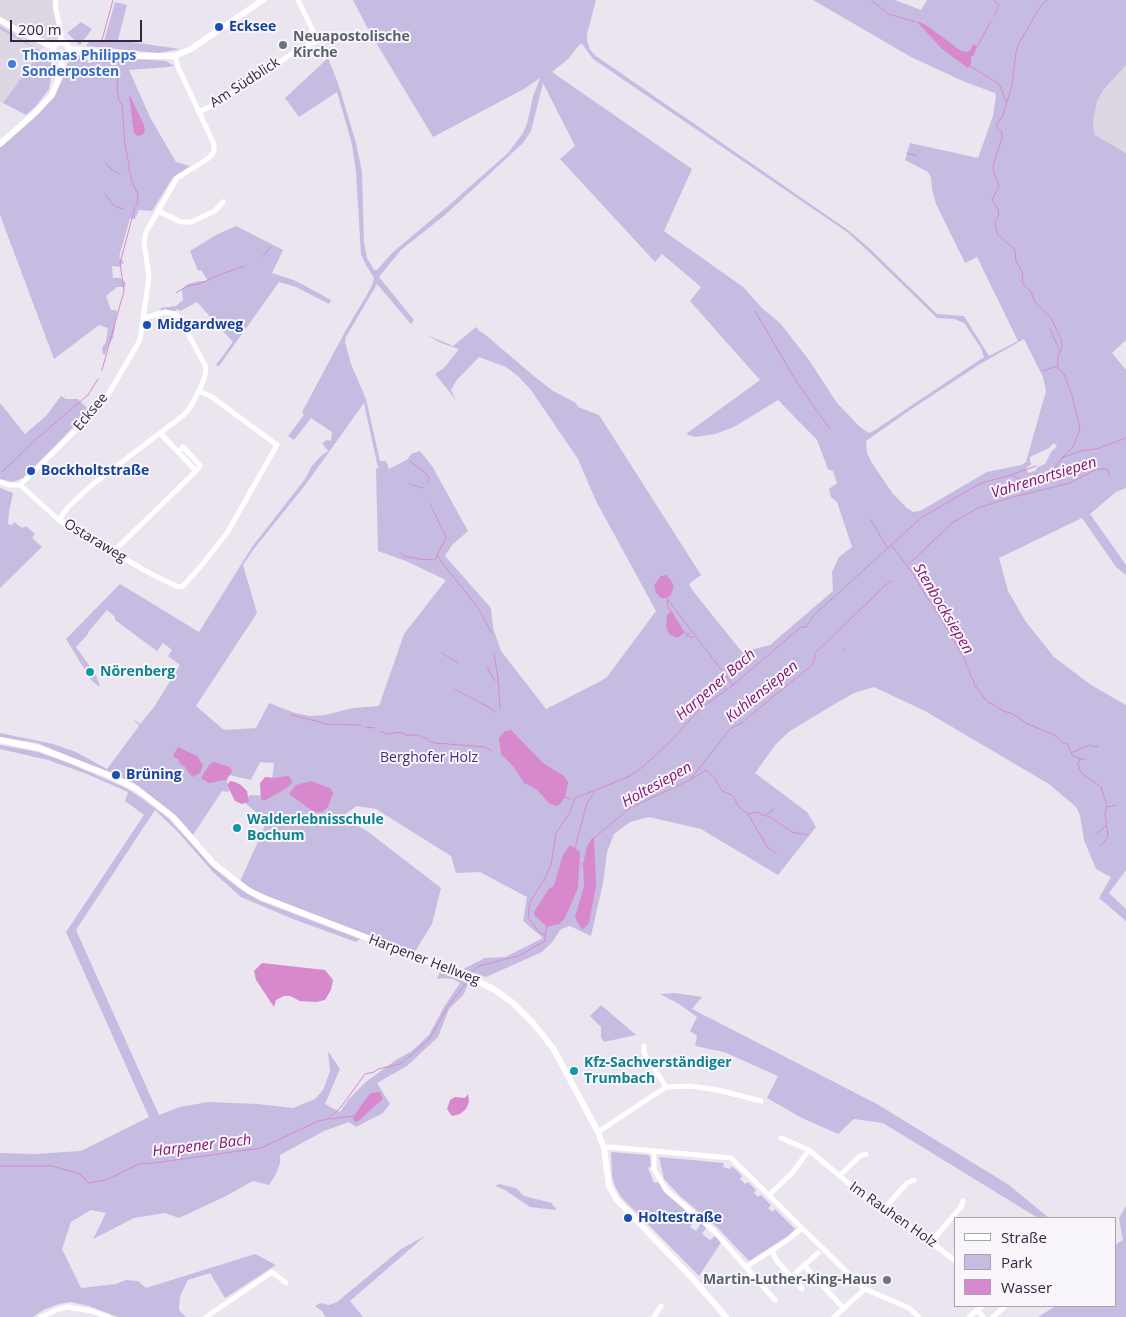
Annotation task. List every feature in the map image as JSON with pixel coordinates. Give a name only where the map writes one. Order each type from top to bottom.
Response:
[{"type":"street","points":[[56,0],[55,5],[62,42]]},
{"type":"street","points":[[69,49],[139,56],[175,56],[191,49],[263,0]]},
{"type":"street","name":"Am Südblick","points":[[199,112],[221,101],[299,49],[318,41],[298,0]]},
{"type":"street","points":[[0,20],[53,47]]},
{"type":"street","points":[[53,47],[56,43],[62,42],[68,45],[68,54],[62,58]]},
{"type":"street","points":[[53,47],[55,55],[62,58]]},
{"type":"street","name":"Ecksee","points":[[17,486],[86,421],[106,398],[116,378],[135,349],[140,340],[149,277],[144,238],[177,178],[206,160],[212,155],[214,150],[214,144],[178,67],[175,56]]},
{"type":"street","points":[[0,144],[52,95],[61,73],[62,58]]},
{"type":"street","points":[[158,211],[182,222],[190,222],[215,211],[223,202]]},
{"type":"street","points":[[59,520],[68,508],[93,484],[184,416],[200,391],[205,376],[205,364],[192,345],[179,317],[165,312],[144,318]]},
{"type":"street","name":"Ostaraweg","points":[[17,486],[59,520],[113,552],[178,587],[187,583],[227,533],[277,445],[212,397],[200,391]]},
{"type":"street","points":[[113,552],[196,471],[160,434]]},
{"type":"street","points":[[0,482],[17,486]]},
{"type":"street","name":"Harpener Hellweg","points":[[0,740],[39,748],[108,775],[137,789],[173,817],[213,863],[240,885],[264,898],[474,979],[514,1003],[548,1040],[598,1132],[604,1148],[609,1186],[617,1200],[693,1279],[726,1317]]},
{"type":"street","points":[[644,1046],[644,1052],[666,1087]]},
{"type":"street","points":[[598,1132],[666,1087],[690,1086],[761,1100]]},
{"type":"street","name":"Im Rauhen Holz","points":[[781,1138],[809,1150],[882,1210],[931,1242],[954,1260]]},
{"type":"street","points":[[604,1148],[731,1158],[865,1290],[909,1308],[919,1317]]},
{"type":"street","points":[[769,1195],[792,1173],[809,1150]]},
{"type":"street","points":[[654,1151],[654,1168],[666,1190],[713,1230],[775,1300]]},
{"type":"street","points":[[839,1176],[860,1156],[866,1154]]},
{"type":"street","points":[[882,1210],[907,1183],[914,1180]]},
{"type":"street","points":[[931,1242],[961,1207],[963,1201]]},
{"type":"street","points":[[746,1267],[802,1228]]},
{"type":"street","points":[[772,1250],[776,1260],[802,1289]]},
{"type":"street","points":[[791,1277],[818,1253]]},
{"type":"street","points":[[804,1265],[844,1309]]},
{"type":"street","points":[[206,1317],[272,1272],[286,1283]]},
{"type":"street","points":[[834,1317],[865,1290]]},
{"type":"street","points":[[654,1317],[661,1306]]},
{"type":"street","points":[[41,1317],[67,1307],[92,1311],[108,1317]]},
{"type":"street","points":[[969,1317],[981,1307]]},
{"type":"street","points":[[993,1317],[1001,1307]]},
{"type":"street","points":[[977,1310],[983,1317]]},
{"type":"shaded area","points":[[0,0],[54,0],[59,33],[58,38],[54,42],[46,41],[3,103],[0,102]]},
{"type":"shaded area","points":[[1126,65],[1126,153],[1095,135],[1093,122],[1097,101],[1104,89]]},
{"type":"green space","name":"Berghofer Holz","points":[[353,0],[596,0],[587,34],[587,41],[590,50],[596,56],[848,230],[937,314],[964,316],[989,356],[1018,341],[977,257],[965,263],[936,204],[931,177],[928,172],[905,160],[910,143],[978,158],[993,116],[995,93],[965,82],[911,57],[813,0],[895,0],[921,10],[927,0],[1126,0],[1126,65],[1104,89],[1097,101],[1093,122],[1095,135],[1126,153],[1126,340],[1112,353],[1126,370],[1126,488],[1116,492],[1090,514],[1126,565],[1126,575],[1116,567],[1082,518],[999,558],[1008,591],[1026,622],[1054,657],[1091,685],[1126,705],[1126,870],[1109,893],[1126,909],[1126,921],[1099,898],[1111,877],[1096,869],[1084,840],[1080,815],[1076,807],[1049,784],[925,711],[874,687],[854,693],[790,731],[776,744],[755,773],[807,812],[816,827],[778,875],[701,829],[649,817],[630,822],[614,834],[607,852],[603,883],[591,936],[570,926],[561,929],[542,952],[486,977],[463,969],[485,958],[505,957],[543,938],[523,921],[527,897],[480,872],[456,873],[451,856],[376,809],[357,806],[341,817],[367,831],[441,888],[432,924],[414,953],[277,901],[257,892],[240,881],[266,821],[244,802],[250,795],[270,796],[274,763],[260,762],[251,780],[229,775],[227,782],[229,792],[222,791],[193,835],[181,821],[134,783],[37,743],[0,737],[0,733],[53,744],[76,752],[107,769],[139,726],[133,719],[140,724],[154,707],[180,665],[168,656],[172,650],[163,643],[157,651],[115,620],[115,617],[107,610],[76,647],[96,675],[100,687],[91,680],[66,639],[120,584],[199,632],[252,547],[305,479],[312,466],[328,451],[322,443],[327,440],[331,441],[332,432],[311,418],[294,440],[288,436],[304,415],[302,412],[368,293],[374,278],[361,254],[356,172],[352,144],[337,92],[299,117],[285,98],[328,58],[339,86],[356,143],[362,172],[364,243],[367,258],[374,270],[377,270],[393,252],[508,153],[523,133],[540,78],[524,89],[433,137],[369,31]],"holes":[[[580,44],[583,45],[593,59],[847,232],[937,318],[954,319],[964,323],[981,348],[984,357],[875,430],[869,433],[860,427],[837,403],[809,360],[780,323],[762,308],[743,287],[664,231],[692,169],[552,72],[568,59]],[[543,83],[575,146],[560,159],[655,262],[662,254],[701,287],[690,301],[760,380],[686,434],[695,437],[715,434],[734,427],[778,400],[817,440],[828,469],[833,471],[837,483],[829,489],[831,497],[837,502],[852,547],[839,557],[832,572],[833,591],[770,645],[742,652],[693,591],[689,584],[701,575],[599,415],[578,407],[576,403],[553,391],[476,327],[453,346],[427,335],[441,343],[459,349],[444,368],[435,374],[456,400],[451,390],[456,381],[479,357],[506,367],[518,376],[531,390],[578,459],[596,501],[656,611],[607,677],[546,709],[501,651],[493,628],[491,608],[445,556],[452,545],[468,531],[432,466],[420,451],[411,454],[408,459],[389,469],[386,461],[380,461],[366,399],[351,364],[345,342],[346,337],[377,284],[411,324],[414,320],[379,277],[401,250],[445,215],[523,143],[531,131]],[[1024,339],[1043,377],[1046,391],[1026,462],[1021,465],[987,472],[920,511],[913,512],[893,494],[872,463],[867,453],[866,441],[980,364]],[[364,403],[378,468],[376,469],[378,551],[406,561],[446,580],[404,634],[379,706],[353,708],[325,715],[310,716],[295,713],[269,703],[256,728],[224,730],[196,706],[257,613],[243,565],[306,484]],[[1054,443],[1057,446],[1051,452],[1045,464],[1038,467],[1035,471],[1028,473],[1026,468],[1032,464],[1030,457],[1049,448]]]},
{"type":"green space","points":[[115,2],[127,5],[118,40],[180,49],[159,53],[86,46],[90,40],[104,41]]},
{"type":"green space","points":[[81,22],[92,29],[80,45],[67,33]]},
{"type":"green space","points":[[0,26],[49,57],[52,65],[49,89],[36,106],[26,115],[3,103],[38,55],[30,46],[0,29]]},
{"type":"green space","points":[[75,56],[86,57],[88,63],[91,63],[90,56],[166,61],[172,65],[174,64],[173,66],[168,67],[129,70],[151,119],[176,162],[190,166],[173,177],[152,211],[139,210],[135,219],[130,218],[119,257],[124,262],[119,267],[112,266],[113,278],[120,278],[126,283],[125,287],[117,287],[106,296],[111,310],[116,310],[117,313],[113,338],[105,355],[102,348],[106,342],[108,328],[99,325],[54,359],[0,215],[0,146],[55,95],[69,59]]},
{"type":"green space","points":[[236,226],[283,250],[272,273],[296,281],[331,300],[329,304],[296,287],[279,282],[219,366],[216,365],[233,342],[197,302],[180,311],[177,309],[173,313],[168,310],[160,312],[161,308],[176,306],[183,300],[182,289],[188,284],[208,281],[201,270],[198,271],[190,251],[216,235]]},
{"type":"green space","points":[[61,396],[66,399],[78,399],[89,410],[23,478],[13,482],[0,479],[0,403],[25,434],[46,416]]},
{"type":"green space","points":[[0,488],[13,493],[8,524],[12,525],[14,522],[22,528],[26,526],[35,534],[32,538],[42,547],[0,588]]},
{"type":"green space","points":[[0,745],[38,752],[124,787],[168,818],[215,869],[240,889],[260,901],[360,939],[356,942],[293,919],[241,897],[213,872],[178,832],[155,810],[76,930],[159,1115],[180,1107],[208,1102],[293,1108],[315,1099],[323,1090],[330,1071],[328,1051],[340,1069],[325,1104],[340,1112],[349,1099],[367,1081],[412,1051],[429,1035],[460,983],[453,979],[437,979],[440,972],[468,983],[464,994],[449,1009],[438,1037],[407,1066],[377,1083],[390,1104],[383,1113],[356,1127],[349,1122],[324,1131],[280,1155],[280,1163],[276,1174],[269,1185],[253,1181],[179,1218],[165,1213],[134,1218],[93,1239],[106,1213],[91,1210],[71,1222],[62,1249],[81,1288],[116,1284],[126,1280],[138,1281],[146,1288],[255,1254],[276,1265],[225,1298],[210,1273],[188,1280],[180,1296],[179,1310],[186,1317],[118,1317],[89,1306],[71,1302],[43,1310],[33,1317],[0,1317],[0,1153],[35,1154],[81,1151],[149,1117],[66,932],[144,815],[125,801],[128,792],[48,760],[0,749]]},
{"type":"green space","points":[[675,993],[702,997],[692,1009],[877,1104],[1009,1185],[1048,1217],[1036,1217],[883,1123],[854,1119],[838,1134],[802,1118],[767,1098],[778,1076],[724,1052],[695,1046],[697,1036],[690,1031],[697,1017],[679,1004],[660,994]]},
{"type":"green space","points":[[601,1005],[636,1035],[604,1042],[601,1037],[601,1027],[590,1016]]},
{"type":"green space","points":[[612,1152],[648,1155],[651,1165],[648,1168],[654,1183],[658,1182],[667,1194],[696,1219],[690,1227],[696,1231],[701,1223],[707,1227],[702,1234],[710,1240],[716,1235],[722,1241],[699,1276],[621,1197],[612,1176]]},
{"type":"green space","points":[[659,1157],[724,1163],[723,1167],[730,1169],[732,1166],[742,1176],[740,1179],[745,1184],[748,1182],[756,1190],[754,1193],[758,1197],[761,1195],[771,1205],[768,1208],[772,1212],[775,1209],[795,1229],[788,1236],[749,1261],[718,1228],[680,1196],[664,1179]]},
{"type":"green space","points":[[499,1184],[516,1188],[524,1196],[552,1203],[556,1208],[555,1210],[530,1207],[505,1190],[495,1186]]},
{"type":"green space","points":[[1126,1206],[1126,1317],[1038,1317],[1054,1307],[1116,1307],[1116,1244],[1123,1240],[1119,1218]]},
{"type":"green space","points":[[425,1236],[350,1301],[363,1317],[325,1317],[323,1312],[315,1306],[320,1303],[329,1305],[337,1302],[401,1249]]},
{"type":"water","points":[[917,22],[929,27],[961,51],[968,52],[973,44],[977,46],[968,68],[942,49]]},
{"type":"water","points":[[129,96],[144,125],[145,132],[142,135],[137,136],[134,133]]},
{"type":"water","points":[[666,575],[674,586],[671,595],[667,598],[661,598],[656,593],[654,585],[661,576]]},
{"type":"water","points":[[672,611],[684,633],[677,638],[669,634],[666,627],[667,615]]},
{"type":"water","points":[[510,729],[543,763],[564,776],[568,782],[565,797],[560,804],[556,806],[550,804],[536,789],[524,783],[513,766],[501,754],[499,738],[505,731]]},
{"type":"water","points":[[178,747],[197,756],[203,765],[200,773],[193,777],[180,764],[178,759],[173,756]]},
{"type":"water","points":[[214,762],[230,767],[232,771],[225,780],[209,783],[201,778],[209,765]]},
{"type":"water","points":[[265,777],[290,777],[292,783],[264,801],[261,799],[260,783]]},
{"type":"water","points":[[230,781],[241,785],[247,791],[249,802],[242,804],[235,801],[227,785]]},
{"type":"water","points":[[311,781],[330,788],[333,793],[328,807],[322,812],[314,812],[289,794],[296,785]]},
{"type":"water","points":[[592,838],[594,838],[596,886],[589,923],[582,930],[575,917],[584,886],[583,864],[587,846]]},
{"type":"water","points":[[570,845],[580,852],[578,888],[565,918],[559,924],[547,927],[535,916],[534,912],[548,890],[554,885],[563,855]]},
{"type":"water","points":[[262,963],[325,970],[333,980],[331,990],[325,1000],[316,1002],[300,1001],[290,996],[284,996],[276,1000],[274,1007],[256,980],[254,971]]},
{"type":"water","points":[[380,1092],[383,1099],[357,1122],[354,1121],[353,1118],[371,1093]]},
{"type":"water","points":[[468,1094],[469,1102],[466,1109],[460,1114],[452,1116],[447,1109],[450,1100],[455,1097],[465,1098]]},
{"type":"waterway","points":[[102,40],[113,0]]},
{"type":"waterway","points":[[871,0],[888,14],[916,22]]},
{"type":"waterway","points":[[994,0],[999,5],[994,16]]},
{"type":"waterway","name":"Harpener Bach","points":[[471,973],[479,966],[518,956],[545,941],[545,935],[539,932],[528,918],[530,902],[551,865],[556,833],[569,814],[575,798],[628,777],[640,769],[670,742],[700,709],[733,685],[801,627],[806,627],[813,616],[921,518],[981,483],[1012,475],[1019,479],[1027,480],[1053,470],[1073,447],[1080,429],[1072,395],[1064,374],[1058,369],[1058,356],[1062,347],[1061,339],[1051,318],[1035,302],[1031,292],[1024,285],[1022,280],[1023,274],[1016,261],[1015,250],[998,235],[995,223],[999,214],[992,200],[999,186],[993,166],[1002,138],[1002,132],[997,128],[997,124],[1003,115],[1012,86],[1016,52],[1019,43],[1040,7],[1047,0]]},
{"type":"waterway","points":[[977,47],[991,21]]},
{"type":"waterway","points":[[970,66],[999,84],[1006,101]]},
{"type":"waterway","points":[[118,69],[117,89],[119,101],[122,105],[129,171],[138,195],[137,206]]},
{"type":"waterway","points":[[907,153],[917,156]]},
{"type":"waterway","points":[[105,162],[111,169],[120,174]]},
{"type":"waterway","points":[[105,194],[114,206],[123,209]]},
{"type":"waterway","points":[[102,370],[124,291],[120,263],[135,207]]},
{"type":"waterway","points":[[263,256],[271,247]]},
{"type":"waterway","points":[[176,293],[187,286],[199,284],[245,266]]},
{"type":"waterway","points":[[755,311],[798,384],[830,429]]},
{"type":"waterway","points":[[1050,329],[1060,351]]},
{"type":"waterway","points":[[1042,371],[1058,366]]},
{"type":"waterway","points":[[2,472],[34,441],[88,395],[98,379]]},
{"type":"waterway","points":[[1062,458],[1080,451],[1096,449],[1126,438]]},
{"type":"waterway","points":[[410,461],[429,477],[428,483]]},
{"type":"waterway","points":[[1013,474],[1036,466]]},
{"type":"waterway","name":"Vahrenortsiepen","points":[[910,563],[952,523],[978,508],[1009,498],[1070,483],[1096,469],[1107,469],[1110,476]]},
{"type":"waterway","points":[[409,484],[423,488]]},
{"type":"waterway","points":[[430,504],[446,537],[437,556],[478,608],[491,632]]},
{"type":"waterway","points":[[871,520],[888,549]]},
{"type":"waterway","name":"Stenbocksiepen","points":[[892,546],[931,602],[966,662],[974,684],[985,699],[990,704],[1013,714],[1026,723],[1056,736],[1062,743],[1067,743],[1072,755],[1080,759],[1078,764],[1080,770],[1085,776],[1101,787],[1107,806],[1105,813],[1108,837],[1100,846]]},
{"type":"waterway","points":[[400,553],[404,556],[419,559],[435,560],[437,556]]},
{"type":"waterway","name":"Kuhlensiepen","points":[[690,780],[730,729],[740,724],[812,665],[815,653],[891,580]]},
{"type":"waterway","points":[[667,598],[667,605],[671,613]]},
{"type":"waterway","points":[[668,600],[733,685]]},
{"type":"waterway","points":[[683,631],[690,634]]},
{"type":"waterway","points":[[686,635],[693,637]]},
{"type":"waterway","points":[[442,653],[458,663]]},
{"type":"waterway","points":[[494,653],[500,709]]},
{"type":"waterway","points":[[487,666],[493,679],[497,681]]},
{"type":"waterway","points":[[725,677],[723,679],[725,689]]},
{"type":"waterway","points":[[455,689],[495,712]]},
{"type":"waterway","points":[[291,715],[324,724],[361,725]]},
{"type":"waterway","points":[[365,727],[375,728]]},
{"type":"waterway","points":[[380,731],[388,734],[401,732],[406,735],[419,735],[431,742],[485,747],[492,751]]},
{"type":"waterway","points":[[1071,753],[1090,745],[1098,746]]},
{"type":"waterway","name":"Stenbocksiepen","points":[[1080,759],[1086,759]]},
{"type":"waterway","name":"Holtesiepen","points":[[594,838],[630,808],[690,780],[706,770],[714,777],[722,791],[732,795],[741,809],[748,814],[758,812],[770,817],[792,832],[808,835]]},
{"type":"waterway","points":[[575,848],[587,803],[595,791]]},
{"type":"waterway","points":[[565,797],[572,800]]},
{"type":"waterway","points":[[1108,807],[1116,805]]},
{"type":"waterway","points":[[766,815],[774,809]]},
{"type":"waterway","name":"Holtesiepen","points":[[748,814],[768,848],[776,853]]},
{"type":"waterway","name":"Stenbocksiepen","points":[[1096,833],[1106,826]]},
{"type":"waterway","points":[[545,935],[547,927]]},
{"type":"waterway","name":"Harpener Bach","points":[[0,1166],[52,1166],[80,1174],[89,1183],[106,1180],[139,1164],[261,1148],[318,1121],[328,1119],[341,1107],[365,1074],[400,1064],[430,1038],[448,1006],[467,982]]},
{"type":"waterway","points":[[329,1119],[355,1116]]},
{"type":"place","name":"Ecksee","points":[[219,27]]},
{"type":"place","name":"Neuapostolische Kirche","points":[[283,45]]},
{"type":"place","name":"Thomas Philipps Sonderposten","points":[[12,64]]},
{"type":"place","name":"Midgardweg","points":[[147,325]]},
{"type":"place","name":"Bockholtstraße","points":[[31,471]]},
{"type":"place","name":"Nörenberg","points":[[90,672]]},
{"type":"place","name":"Brüning","points":[[116,775]]},
{"type":"place","name":"Walderlebnisschule Bochum","points":[[237,828]]},
{"type":"place","name":"Kfz-Sachverständiger Trumbach","points":[[574,1071]]},
{"type":"place","name":"Holtestraße","points":[[628,1218]]},
{"type":"place","name":"Martin-Luther-King-Haus","points":[[887,1280]]}]
